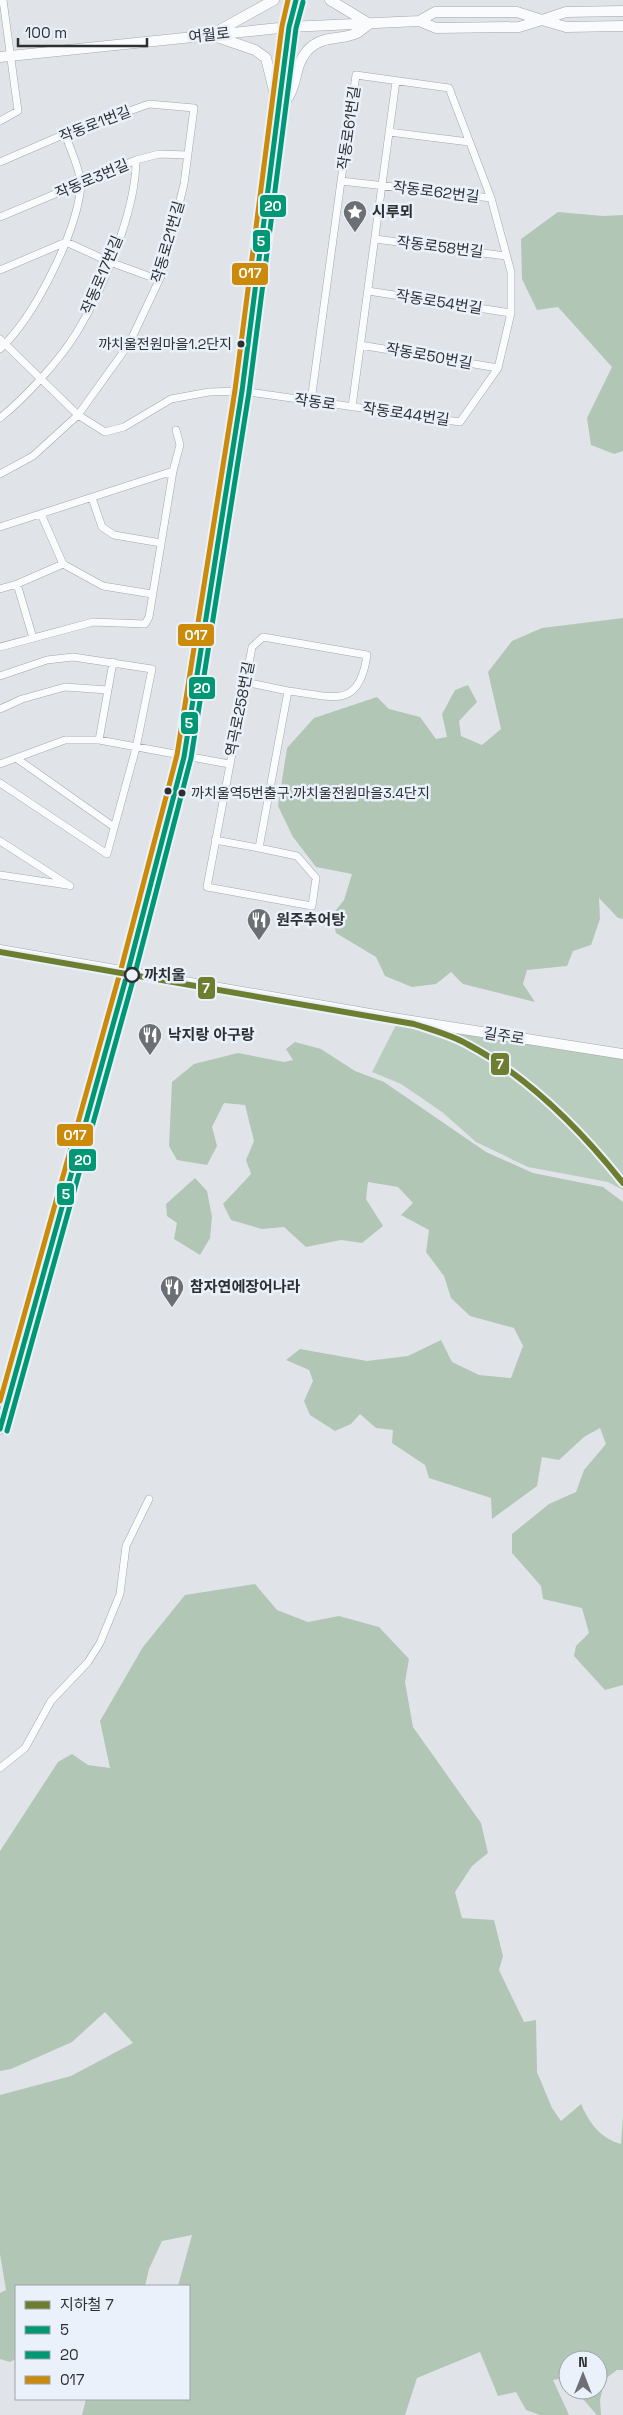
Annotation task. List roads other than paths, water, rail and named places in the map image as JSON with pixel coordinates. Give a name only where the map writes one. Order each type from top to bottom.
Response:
[{"type":"street","points":[[210,35],[274,0]]},
{"type":"street","points":[[0,1429],[128,971],[184,757],[242,391],[289,27],[296,0]]},
{"type":"street","points":[[278,109],[290,97],[302,58],[312,46],[325,39],[357,33],[369,24],[330,0]]},
{"type":"street","points":[[0,121],[18,111],[2,1]]},
{"type":"street","name":"여월로","points":[[419,21],[436,28],[519,27],[566,12],[623,11]]},
{"type":"street","name":"여월로","points":[[0,56],[289,27],[419,21],[436,12],[517,12],[566,27],[623,26]]},
{"type":"street","points":[[210,35],[255,50],[266,58],[278,109]]},
{"type":"street","name":"작동로61번길","points":[[382,186],[342,181],[356,75],[396,81]]},
{"type":"street","points":[[396,81],[449,88],[490,198],[511,272],[511,312],[498,368]]},
{"type":"street","name":"작동로","points":[[2,344],[78,415],[105,432],[124,427],[171,399],[209,392],[242,391],[352,407],[396,81]]},
{"type":"street","name":"작동로1번길","points":[[0,162],[65,134],[149,104],[194,108]]},
{"type":"street","name":"작동로21번길","points":[[0,474],[33,456],[78,415],[129,344],[159,280],[184,184],[194,108]]},
{"type":"street","points":[[389,132],[469,142]]},
{"type":"street","points":[[2,344],[38,298],[66,242],[81,184],[65,134]]},
{"type":"street","name":"작동로3번길","points":[[0,218],[136,160],[159,154],[188,155]]},
{"type":"street","name":"작동로17번길","points":[[0,418],[40,378],[76,333],[110,262],[133,195],[136,182],[136,160]]},
{"type":"street","points":[[310,401],[342,181]]},
{"type":"street","name":"작동로62번길","points":[[382,186],[490,198]]},
{"type":"street","name":"작동로58번길","points":[[374,239],[506,256]]},
{"type":"street","points":[[0,270],[66,242],[110,262],[159,280]]},
{"type":"street","name":"작동로54번길","points":[[368,291],[511,312]]},
{"type":"street","name":"작동로50번길","points":[[360,345],[498,368]]},
{"type":"street","name":"작동로44번길","points":[[352,407],[460,422],[498,368]]},
{"type":"street","points":[[0,647],[94,622],[145,624],[148,616],[173,471],[180,445],[176,430]]},
{"type":"street","points":[[0,528],[173,471]]},
{"type":"street","points":[[92,498],[102,527],[114,535],[161,543]]},
{"type":"street","points":[[41,514],[63,564],[103,586],[152,594]]},
{"type":"street","points":[[0,589],[17,584],[63,564]]},
{"type":"street","points":[[17,584],[33,638]]},
{"type":"street","name":"역곡로258번길","points":[[259,848],[297,856],[316,878],[312,906],[207,887],[252,648],[262,637],[367,656],[364,673],[356,689],[341,697],[288,691]]},
{"type":"street","points":[[0,676],[47,660],[73,657],[152,669],[136,748],[107,854],[0,783]]},
{"type":"street","points":[[99,740],[113,662]]},
{"type":"street","points":[[215,840],[259,848],[288,691],[245,682]]},
{"type":"street","points":[[0,709],[22,699],[65,687],[108,690]]},
{"type":"street","name":"역곡로258번길","points":[[0,764],[65,740],[99,740],[229,764]]},
{"type":"street","points":[[16,758],[114,827]]},
{"type":"street","points":[[0,840],[70,886],[0,875]]},
{"type":"street","name":"길주로","points":[[0,950],[389,1017],[623,1054]]},
{"type":"street","points":[[0,1768],[26,1748],[51,1701],[88,1662],[100,1643],[120,1594],[126,1546],[148,1499]]},
{"type":"metro line","name":"7","points":[[0,952],[414,1024],[448,1035],[490,1057],[532,1088],[571,1124],[623,1183]]},
{"type":"place","name":"시루뫼","points":[[355,233]]},
{"type":"place","name":"까치울전원마을1.2단지","points":[[241,344]]},
{"type":"place","name":"까치울역5번출구.까치울전원마을3.4단지","points":[[182,793]]},
{"type":"place","name":"원주추어탕","points":[[259,941]]},
{"type":"place","name":"까치울","points":[[132,975]]},
{"type":"place","name":"낙지랑 아구랑","points":[[150,1056]]},
{"type":"place","name":"참자연에장어나라","points":[[172,1308]]}]
